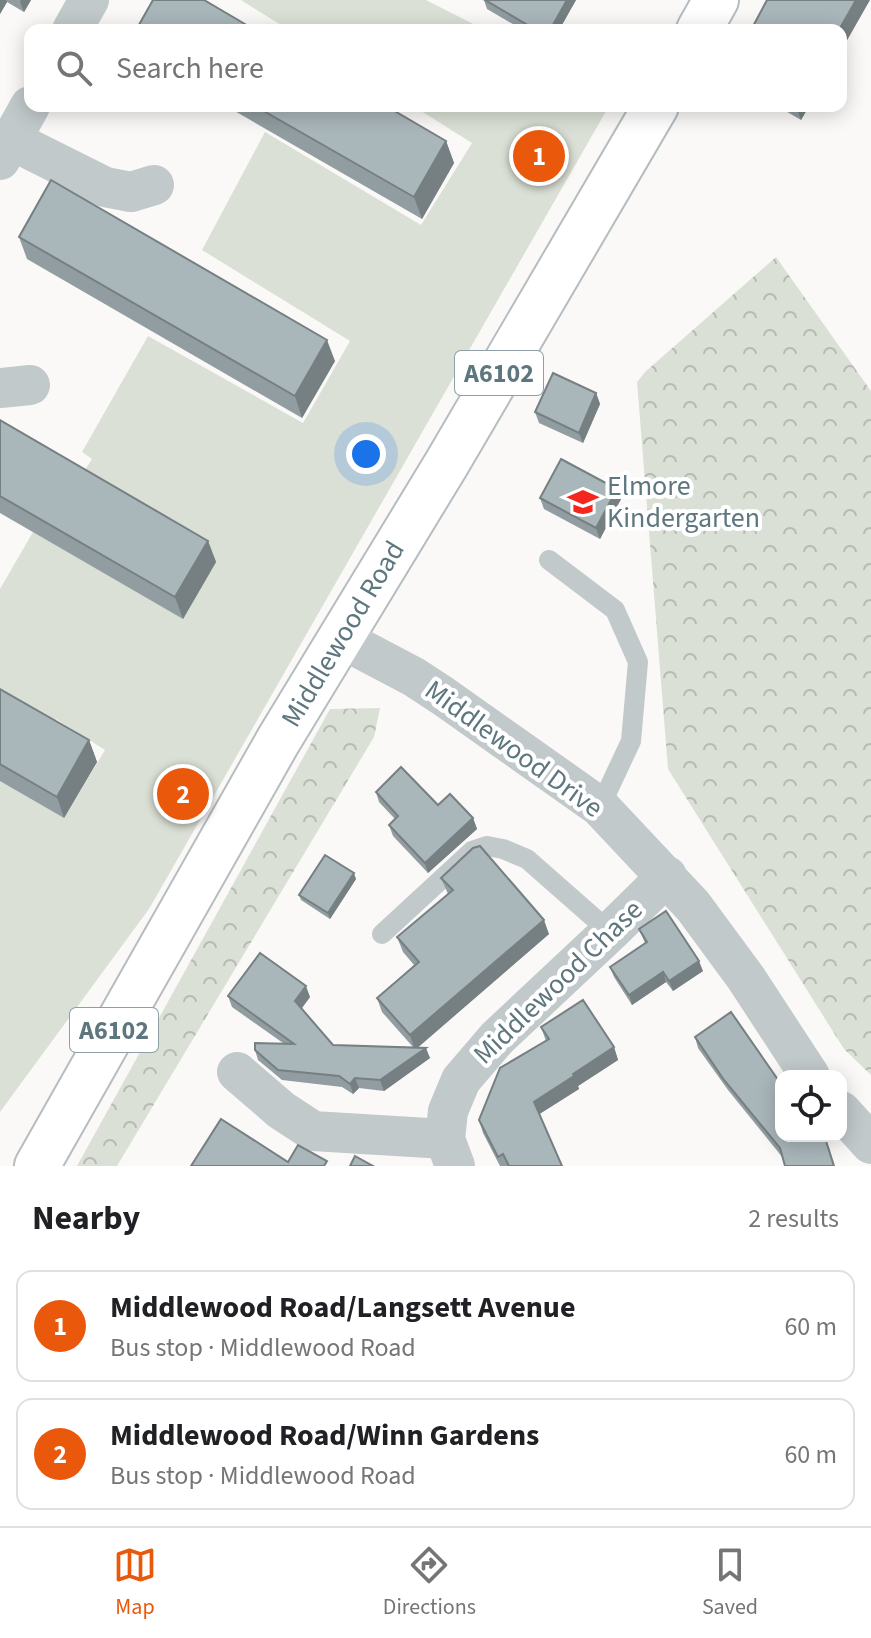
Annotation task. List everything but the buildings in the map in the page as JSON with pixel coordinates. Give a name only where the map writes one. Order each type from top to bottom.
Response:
[{"type":"main road","points":[[702,24],[716,0]]},
{"type":"main road","name":"Middlewood Road","points":[[37,1166],[278,741],[447,463],[652,112]]},
{"type":"street","points":[[75,24],[89,0]]},
{"type":"street","points":[[14,135],[105,187],[131,192],[154,185]]},
{"type":"street","name":"Middlewood Drive","points":[[340,638],[414,677],[600,807],[693,906],[806,1070]]},
{"type":"street","name":"Middlewood Chase","points":[[237,1072],[281,1110],[313,1131],[450,1153],[448,1111],[461,1080],[497,1038],[667,876]]},
{"type":"street","points":[[847,1118],[871,1144]]},
{"type":"lane","points":[[549,560],[615,610],[638,662],[631,741],[600,807]]},
{"type":"lane","points":[[382,934],[472,851],[487,846],[527,859],[610,932]]},
{"type":"green space","points":[[241,0],[426,0],[473,24],[279,24]]},
{"type":"green space","points":[[423,112],[606,112],[149,909],[0,1112],[0,780],[64,818],[105,750],[56,719],[46,733],[0,706],[0,589],[33,532],[184,619],[77,482],[92,459],[82,452],[148,336],[303,423],[350,341],[202,250],[265,132],[421,225],[472,143]]},
{"type":"green space","points":[[776,257],[871,391],[871,1075],[844,1049],[668,769],[637,382]]},
{"type":"green space","points":[[380,708],[374,737],[117,1166],[77,1166],[330,709]]},
{"type":"place","name":"Middlewood Road/Langsett Avenue","points":[[539,156]]},
{"type":"place","name":"Elmore Kindergarten","points":[[583,502]]},
{"type":"place","name":"Middlewood Road/Winn Gardens","points":[[183,794]]}]
